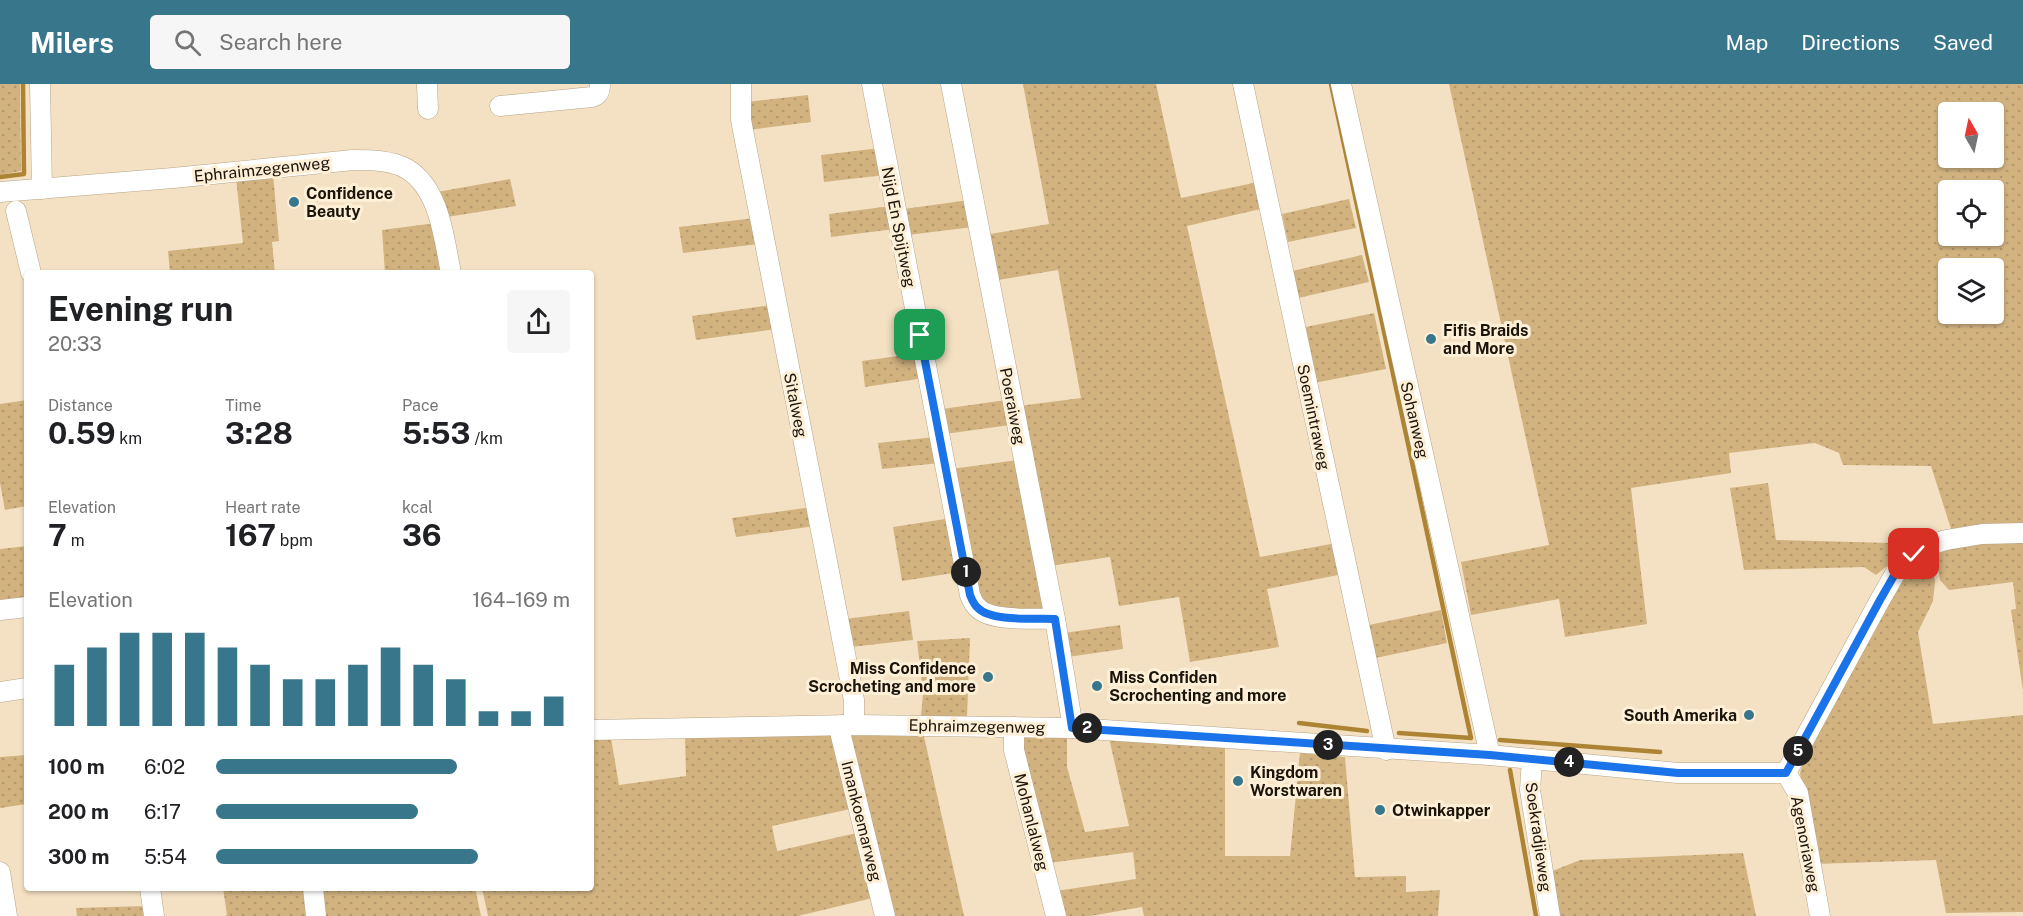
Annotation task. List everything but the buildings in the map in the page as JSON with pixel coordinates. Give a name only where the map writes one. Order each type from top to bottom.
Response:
[{"type":"street","points":[[40,84],[42,189]]},
{"type":"street","points":[[427,84],[428,109]]},
{"type":"street","points":[[500,106],[592,97],[596,96],[600,90],[600,84]]},
{"type":"street","name":"Sitalweg","points":[[741,84],[741,120],[854,700],[848,725]]},
{"type":"street","name":"Nijd En Spijtweg","points":[[872,84],[970,595],[979,610],[987,614],[998,617],[1055,619]]},
{"type":"street","name":"Poeraiweg","points":[[951,84],[1055,619],[1072,728]]},
{"type":"street","name":"Soemintraweg","points":[[1243,84],[1386,750]]},
{"type":"street","name":"Sohanweg","points":[[1341,84],[1490,755]]},
{"type":"street","name":"Ephraimzegenweg","points":[[0,192],[353,160],[378,160],[408,170],[430,192],[439,215],[450,270]]},
{"type":"street","points":[[15,211],[30,270]]},
{"type":"street","points":[[1786,773],[1899,567],[1914,554],[1930,545],[1946,540],[1982,534],[2023,533]]},
{"type":"street","points":[[0,609],[24,607]]},
{"type":"street","points":[[0,692],[24,688]]},
{"type":"street","name":"Ephraimzegenweg","points":[[594,730],[848,725],[1072,728],[1490,755],[1678,773],[1786,773]]},
{"type":"street","name":"Imankoemarweg","points":[[848,725],[841,736],[885,916]]},
{"type":"street","name":"Mohanlalweg","points":[[1014,727],[1014,750],[1056,916]]},
{"type":"street","name":"Soekradjieweg","points":[[1532,759],[1530,790],[1550,916]]},
{"type":"street","name":"Agenoriaweg","points":[[1786,773],[1798,794],[1820,916]]},
{"type":"street","points":[[0,872],[7,916]]},
{"type":"street","points":[[150,891],[154,916]]},
{"type":"street","points":[[313,891],[316,916]]},
{"type":"shaded area","points":[[0,84],[20,84],[21,171],[0,175]]},
{"type":"shaded area","points":[[1023,84],[1156,84],[1181,198],[1258,182],[1265,208],[1187,226],[1260,557],[1336,543],[1343,574],[1267,589],[1279,647],[1190,662],[1179,597],[1119,606],[1110,557],[1050,566],[1019,406],[1081,398],[1058,270],[998,280],[990,234],[1049,224]]},
{"type":"shaded area","points":[[1449,84],[2023,84],[2023,527],[1952,532],[1931,466],[1843,465],[1839,453],[1815,443],[1729,453],[1731,473],[1631,488],[1647,624],[1565,637],[1559,599],[1471,615],[1461,562],[1549,545]]},
{"type":"shaded area","points":[[808,95],[811,122],[748,130],[746,102]]},
{"type":"shaded area","points":[[880,148],[885,175],[824,182],[821,155]]},
{"type":"shaded area","points":[[273,174],[279,241],[272,242],[275,270],[170,270],[168,251],[243,243],[236,178]]},
{"type":"shaded area","points":[[510,179],[516,206],[447,217],[437,192]]},
{"type":"shaded area","points":[[1349,199],[1356,228],[1288,242],[1282,214]]},
{"type":"shaded area","points":[[969,200],[973,227],[908,235],[904,209]]},
{"type":"shaded area","points":[[891,206],[895,229],[831,237],[829,214]]},
{"type":"shaded area","points":[[755,218],[759,244],[683,253],[679,227]]},
{"type":"shaded area","points":[[432,225],[443,270],[385,270],[382,230]]},
{"type":"shaded area","points":[[1362,255],[1369,282],[1298,298],[1292,271]]},
{"type":"shaded area","points":[[772,305],[776,329],[696,340],[692,316]]},
{"type":"shaded area","points":[[1374,313],[1386,369],[1314,383],[1301,328]]},
{"type":"shaded area","points":[[920,353],[924,378],[865,387],[862,361]]},
{"type":"shaded area","points":[[24,400],[24,507],[5,510],[0,483],[0,404]]},
{"type":"shaded area","points":[[1006,400],[1010,425],[945,434],[942,409]]},
{"type":"shaded area","points":[[935,437],[940,463],[882,469],[878,443]]},
{"type":"shaded area","points":[[1018,460],[1047,609],[1014,614],[979,602],[951,469]]},
{"type":"shaded area","points":[[1768,483],[1776,540],[1891,543],[1897,549],[1899,556],[1876,575],[1864,567],[1744,570],[1730,488]]},
{"type":"shaded area","points":[[812,507],[815,526],[736,537],[732,518]]},
{"type":"shaded area","points":[[952,518],[960,572],[902,581],[893,527]]},
{"type":"shaded area","points":[[2023,540],[2023,691],[2011,610],[2016,609],[2013,582],[1949,590],[1940,580],[1936,557],[1940,551],[1954,546]]},
{"type":"shaded area","points":[[24,546],[24,600],[0,602],[0,549]]},
{"type":"shaded area","points":[[1925,560],[1933,571],[1935,582],[1933,601],[1918,632],[1933,724],[2023,715],[2023,912],[1946,913],[1936,860],[1815,864],[1800,773],[1805,756],[1820,725],[1911,566]]},
{"type":"shaded area","points":[[1441,610],[1447,643],[1371,659],[1364,626]]},
{"type":"shaded area","points":[[909,611],[913,640],[851,647],[845,619]]},
{"type":"shaded area","points":[[1120,625],[1123,649],[1068,657],[1064,633]]},
{"type":"shaded area","points":[[970,638],[967,717],[921,716],[923,693],[917,641]]},
{"type":"shaded area","points":[[923,732],[964,916],[891,916],[849,734]]},
{"type":"shaded area","points":[[685,735],[835,735],[855,808],[772,826],[777,851],[861,832],[877,897],[798,916],[488,916],[483,891],[594,891],[594,737],[611,738],[619,785],[686,776]]},
{"type":"shaded area","points":[[1025,735],[1067,736],[1067,767],[1085,832],[1129,826],[1109,738],[1225,747],[1225,856],[1290,856],[1300,753],[1345,757],[1355,877],[1406,876],[1406,892],[1440,890],[1438,916],[1144,916],[1142,907],[1090,916],[1063,916],[1056,891],[1136,879],[1133,852],[1049,863],[1020,742]]},
{"type":"shaded area","points":[[24,755],[24,804],[0,808],[0,757]]},
{"type":"shaded area","points":[[1743,853],[1756,916],[1557,916],[1550,872],[1580,860]]},
{"type":"shaded area","points":[[223,891],[308,891],[310,916],[225,916],[227,915]]},
{"type":"shaded area","points":[[318,891],[476,891],[481,916],[321,916]]},
{"type":"shaded area","points":[[147,906],[148,916],[77,916],[76,908]]},
{"type":"waterway","points":[[0,177],[24,174],[23,84]]},
{"type":"waterway","points":[[1331,84],[1471,738],[1399,733]]},
{"type":"waterway","points":[[1299,723],[1367,731]]},
{"type":"waterway","points":[[1500,740],[1660,752]]},
{"type":"waterway","points":[[1510,770],[1536,916]]},
{"type":"place","name":"Confidence Beauty","points":[[294,202]]},
{"type":"place","name":"Fifis Braids and More","points":[[1431,339]]},
{"type":"place","name":"Miss Confidence Scrocheting and more","points":[[988,677]]},
{"type":"place","name":"Miss Confiden Scrochenting and more","points":[[1097,686]]},
{"type":"place","name":"South Amerika","points":[[1749,715]]},
{"type":"place","name":"Kingdom Worstwaren","points":[[1238,781]]},
{"type":"place","name":"Otwinkapper","points":[[1380,810]]},
{"type":"route","points":[[920,335],[970,595],[979,610],[987,614],[998,617],[1055,619],[1072,728],[1490,755],[1678,773],[1786,773],[1899,567],[1914,554]]}]
